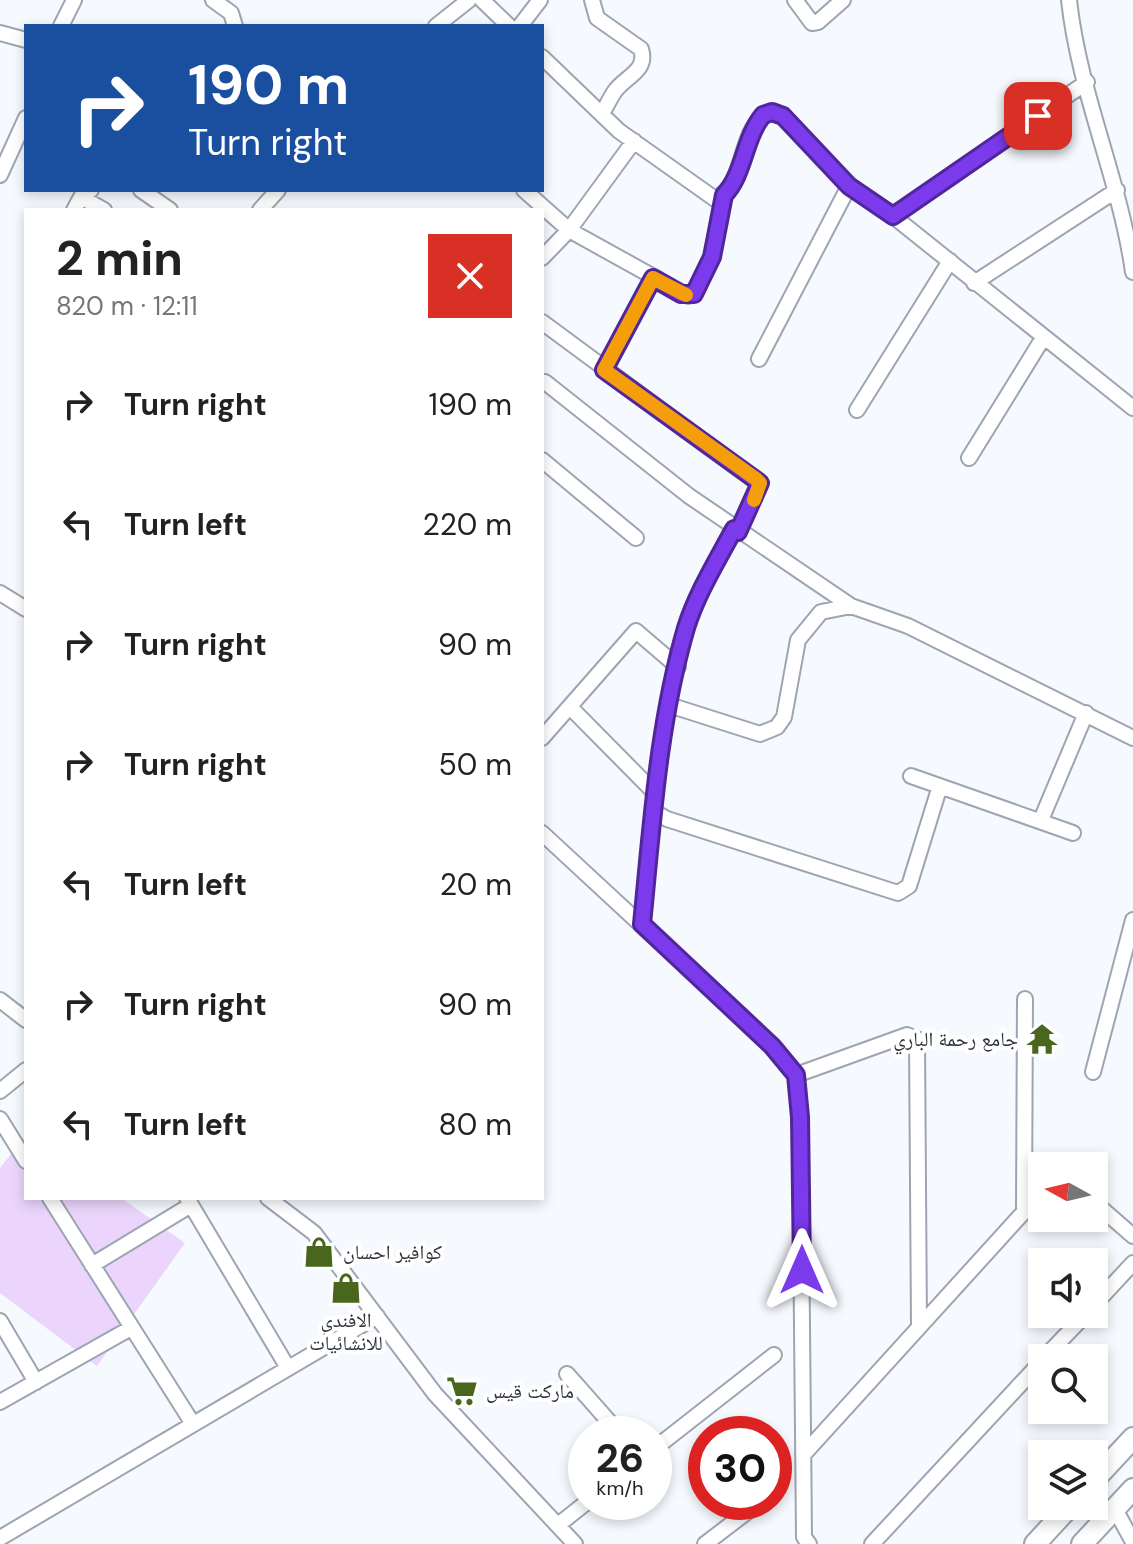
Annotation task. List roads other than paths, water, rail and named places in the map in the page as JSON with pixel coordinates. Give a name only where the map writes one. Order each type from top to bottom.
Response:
[{"type":"main road","points":[[1108,1465],[1133,1438]]},
{"type":"main road","points":[[1082,1544],[1133,1489]]},
{"type":"main road","points":[[1035,1544],[1057,1520]]},
{"type":"street","points":[[62,24],[74,0]]},
{"type":"street","points":[[213,0],[231,13],[234,24]]},
{"type":"street","points":[[439,24],[469,0]]},
{"type":"street","points":[[482,0],[507,24]]},
{"type":"street","points":[[522,24],[540,0]]},
{"type":"street","points":[[592,0],[597,18],[641,49],[643,55],[641,68],[619,86],[602,114]]},
{"type":"street","points":[[795,0],[812,23],[818,22],[843,0]]},
{"type":"street","points":[[1069,0],[1087,82],[1117,190],[1127,205],[1133,272]]},
{"type":"street","points":[[0,33],[24,39]]},
{"type":"street","points":[[544,59],[634,141],[715,199],[730,189],[759,121],[772,112],[783,116],[849,186],[893,216],[1133,408]]},
{"type":"street","points":[[893,216],[1087,82]]},
{"type":"street","points":[[0,175],[24,122]]},
{"type":"street","points":[[544,256],[569,230],[634,141]]},
{"type":"street","points":[[759,359],[849,186]]},
{"type":"street","points":[[974,283],[1117,190]]},
{"type":"street","points":[[144,192],[167,208]]},
{"type":"street","points":[[262,208],[276,192]]},
{"type":"street","points":[[526,192],[569,230],[681,294],[694,294],[712,257],[724,195]]},
{"type":"street","points":[[82,199],[100,208]]},
{"type":"street","points":[[857,410],[950,261]]},
{"type":"street","points":[[604,370],[653,278]]},
{"type":"street","points":[[544,324],[760,483],[699,595],[678,667],[653,791],[642,924]]},
{"type":"street","points":[[969,458],[1043,338]]},
{"type":"street","points":[[545,382],[736,530],[851,606],[908,626],[1133,738]]},
{"type":"street","points":[[544,462],[636,538]]},
{"type":"street","points":[[0,593],[24,608]]},
{"type":"street","points":[[669,705],[760,734],[777,727],[784,717],[798,640],[821,612],[851,606]]},
{"type":"street","points":[[544,736],[636,631],[678,667]]},
{"type":"street","points":[[571,708],[653,791]]},
{"type":"street","points":[[1041,820],[1086,713]]},
{"type":"street","points":[[911,776],[939,789],[1073,833]]},
{"type":"street","points":[[653,811],[667,819],[898,893],[909,886],[939,789]]},
{"type":"street","points":[[544,839],[642,924],[772,1046],[796,1075],[800,1117],[804,1537],[809,1544]]},
{"type":"street","points":[[1093,1072],[1133,920]]},
{"type":"street","points":[[1024,1211],[1025,999]]},
{"type":"street","points":[[0,1000],[24,1018]]},
{"type":"street","points":[[796,1075],[907,1035],[917,1039],[919,1327]]},
{"type":"street","points":[[0,1091],[24,1072]]},
{"type":"street","points":[[0,1119],[24,1158]]},
{"type":"street","points":[[51,1200],[193,1424]]},
{"type":"street","points":[[271,1200],[314,1233],[435,1394],[575,1544]]},
{"type":"street","points":[[92,1265],[189,1202],[288,1368]]},
{"type":"street","points":[[803,1455],[1028,1207]]},
{"type":"street","points":[[1108,1214],[1133,1236]]},
{"type":"street","points":[[1108,1290],[1133,1263]]},
{"type":"street","points":[[0,1538],[377,1316]]},
{"type":"street","points":[[0,1321],[36,1382]]},
{"type":"street","points":[[0,1402],[131,1328]]},
{"type":"street","points":[[1057,1344],[1073,1328]]},
{"type":"street","points":[[672,1435],[774,1355]]},
{"type":"street","points":[[567,1374],[604,1416]]},
{"type":"street","points":[[872,1544],[1028,1375]]},
{"type":"street","points":[[1115,1509],[1133,1542]]},
{"type":"street","points":[[558,1525],[568,1517]]},
{"type":"street","points":[[705,1544],[736,1520]]},
{"type":"place","name":"جامع رحمة الباري","points":[[1042,1039]]},
{"type":"place","name":"كوافير احسان","points":[[319,1252]]},
{"type":"place","name":"الافندي للانشائيات","points":[[346,1288]]},
{"type":"place","name":"ماركت قيس","points":[[462,1391]]}]
